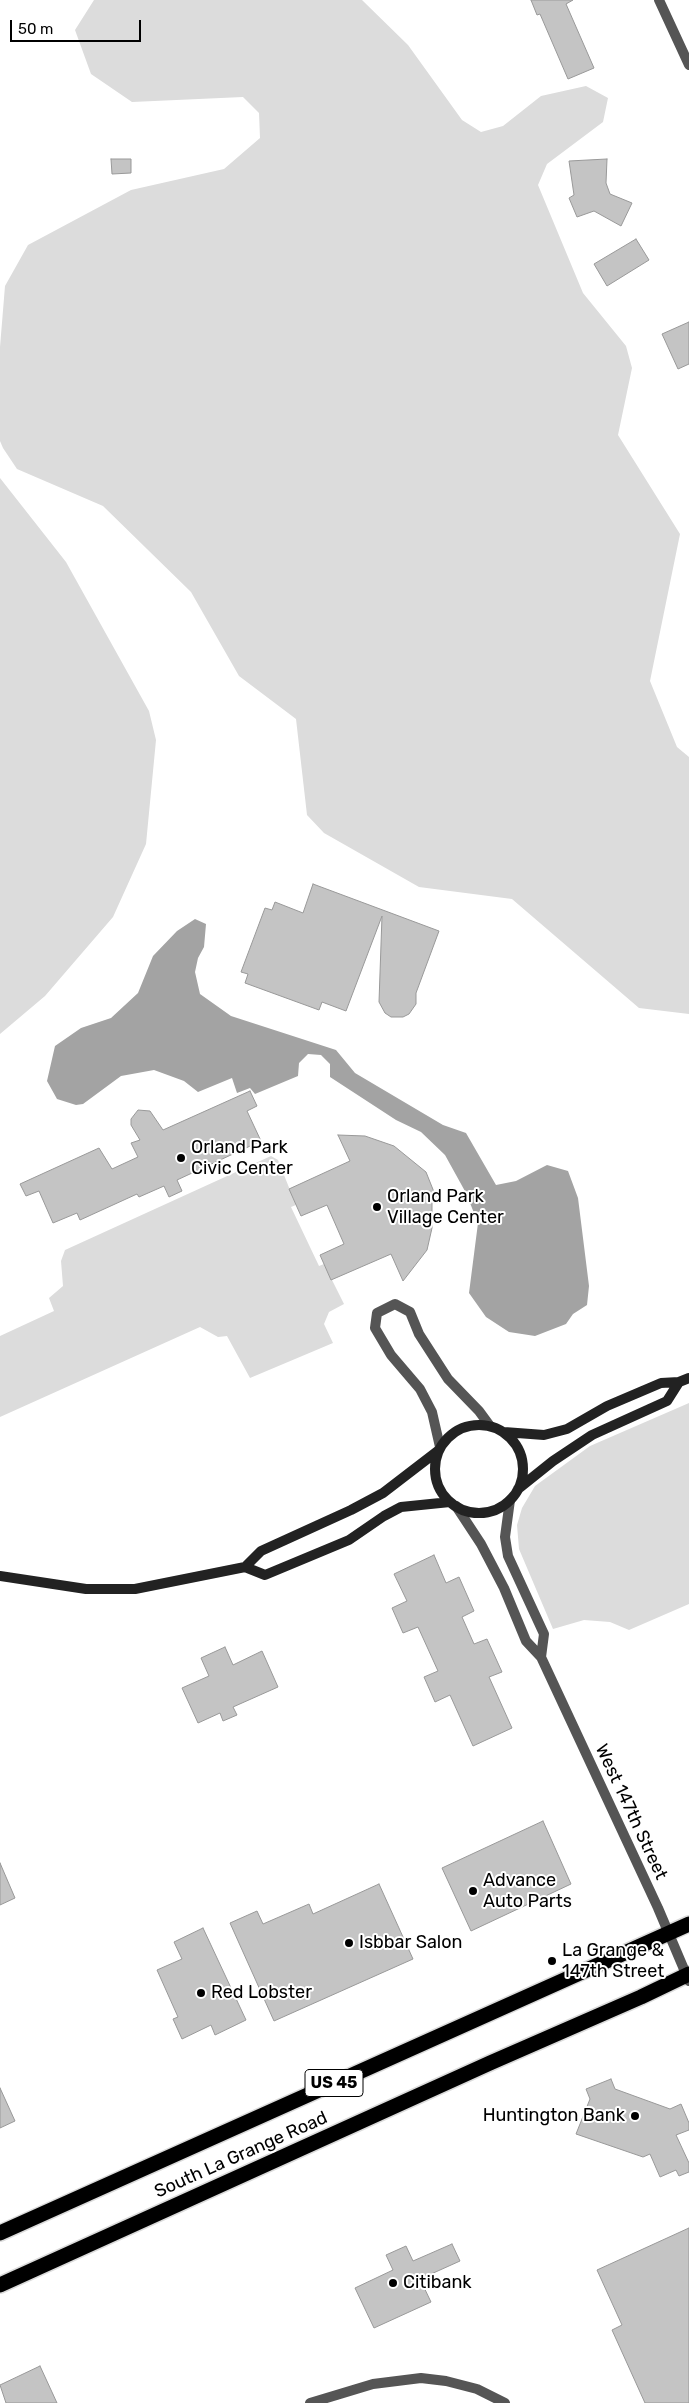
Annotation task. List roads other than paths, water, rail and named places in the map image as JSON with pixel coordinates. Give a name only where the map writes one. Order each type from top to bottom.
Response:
[{"type":"highway","name":"South La Grange Road","points":[[0,2233],[689,1924]]},
{"type":"highway","name":"South La Grange Road","points":[[0,2285],[490,2063],[688,1977]]},
{"type":"street","points":[[659,0],[689,65]]},
{"type":"street","points":[[440,1449],[432,1412],[420,1389],[391,1355],[375,1328],[377,1313],[395,1304],[410,1312],[419,1334],[448,1379],[480,1411],[490,1426]]},
{"type":"street","points":[[453,1504],[440,1489],[435,1477],[435,1463],[440,1449],[447,1438],[460,1429],[475,1424],[490,1426],[504,1432],[544,1435],[567,1429],[607,1406],[661,1383],[684,1380]]},
{"type":"street","points":[[0,1576],[86,1589],[135,1589],[245,1567],[265,1575],[349,1540],[384,1516],[401,1507],[453,1504],[472,1512],[489,1512],[510,1500],[518,1490],[553,1461],[592,1435],[667,1401],[684,1380]]},
{"type":"street","points":[[504,1432],[514,1442],[520,1454],[522,1478],[518,1490]]},
{"type":"street","points":[[245,1567],[261,1551],[351,1510],[383,1493],[440,1449]]},
{"type":"street","name":"West 147th Street","points":[[510,1500],[505,1537],[508,1556],[544,1634],[542,1657]]},
{"type":"street","name":"West 147th Street","points":[[453,1504],[481,1544],[504,1588],[526,1642],[542,1657],[688,1977]]},
{"type":"street","points":[[310,2403],[373,2384],[421,2378],[446,2381],[476,2389],[505,2403]]},
{"type":"place","name":"Orland Park Civic Center","points":[[181,1158]]},
{"type":"place","name":"Orland Park Village Center","points":[[377,1207]]},
{"type":"place","name":"Advance Auto Parts","points":[[473,1891]]},
{"type":"place","name":"Isbbar Salon","points":[[349,1943]]},
{"type":"place","name":"La Grange & 147th Street","points":[[552,1961]]},
{"type":"place","name":"Red Lobster","points":[[201,1993]]},
{"type":"place","name":"Huntington Bank","points":[[635,2116]]},
{"type":"place","name":"Citibank","points":[[393,2283]]}]
